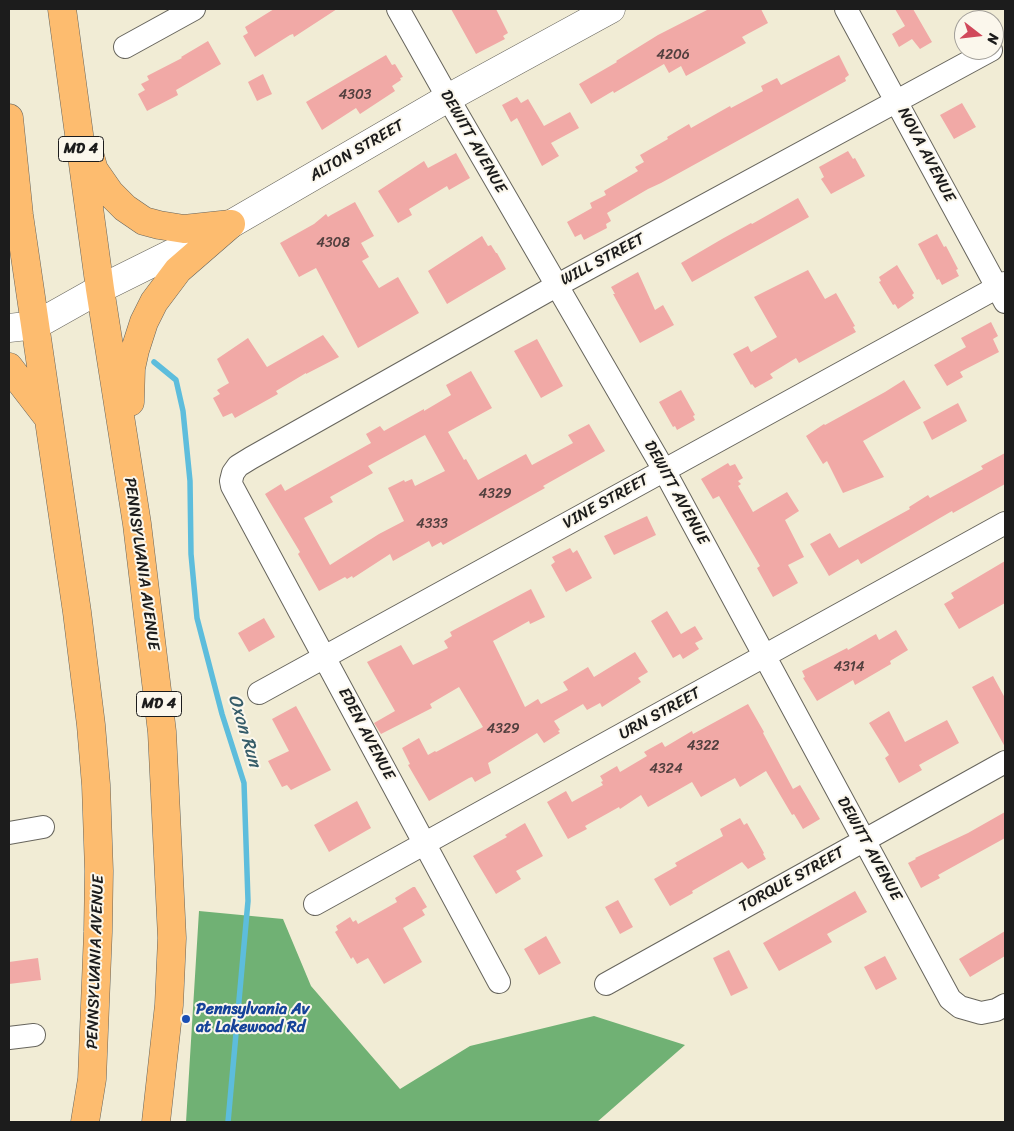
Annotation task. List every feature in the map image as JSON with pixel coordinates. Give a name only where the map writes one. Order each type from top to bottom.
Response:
[{"type":"highway","name":"PENNSYLVANIA AVENUE","points":[[62,9],[100,289],[146,590],[162,732],[172,938],[169,1005],[163,1073],[156,1122]]},
{"type":"highway","points":[[73,94],[94,170],[110,193],[125,208],[144,221],[184,229],[232,224]]},
{"type":"highway","name":"PENNSYLVANIA AVENUE","points":[[9,118],[19,216],[77,612],[91,725],[96,785],[99,871],[98,932],[92,1078],[85,1122]]},
{"type":"highway","points":[[9,249],[19,216]]},
{"type":"highway","points":[[146,590],[139,477],[129,387],[135,350],[144,322],[165,286],[178,270],[232,224]]},
{"type":"highway","points":[[9,367],[48,416]]},
{"type":"street","points":[[125,47],[194,9]]},
{"type":"street","name":"DEWITT AVENUE","points":[[398,9],[556,286],[664,470],[950,999],[960,1007],[970,1011],[988,1013],[1005,1005]]},
{"type":"street","name":"ALTON STREET","points":[[36,324],[100,289],[232,224],[448,98],[611,9]]},
{"type":"street","name":"NOVA AVENUE","points":[[846,9],[1003,290]]},
{"type":"street","name":"WILL STREET","points":[[232,486],[231,481],[240,464],[556,286],[973,60]]},
{"type":"street","name":"VINE STREET","points":[[259,693],[664,470],[1003,290]]},
{"type":"street","points":[[9,328],[36,324]]},
{"type":"street","name":"EDEN AVENUE","points":[[232,486],[499,982]]},
{"type":"street","name":"URN STREET","points":[[315,904],[1005,523]]},
{"type":"street","name":"TORQUE STREET","points":[[606,984],[1005,762]]},
{"type":"street","points":[[9,833],[44,827]]},
{"type":"street","points":[[9,1038],[34,1035]]},
{"type":"green space","points":[[199,911],[283,919],[311,986],[400,1089],[470,1046],[594,1016],[685,1045],[597,1122],[186,1122]]},
{"type":"building","points":[[274,9],[337,9],[294,37],[293,34],[290,35],[255,57],[243,36],[248,33],[245,27]]},
{"type":"building","points":[[451,9],[496,9],[508,33],[503,36],[505,39],[476,54]]},
{"type":"building","points":[[709,9],[761,9],[768,23],[742,37],[746,43],[686,76],[681,66],[669,73],[664,64],[591,104],[579,84],[658,35]]},
{"type":"building","points":[[895,9],[913,9],[932,42],[920,49],[912,39],[899,47],[892,34],[905,26]]},
{"type":"building","points":[[208,41],[221,64],[176,90],[178,95],[147,111],[138,94],[145,90],[141,84],[149,80],[147,76],[182,58]]},
{"type":"building","points":[[386,55],[392,65],[395,64],[403,77],[392,86],[395,91],[360,114],[356,108],[322,130],[306,102]]},
{"type":"building","points":[[839,55],[849,75],[845,78],[846,81],[607,213],[611,221],[606,224],[607,228],[584,240],[581,234],[575,237],[567,222],[592,208],[590,203],[606,195],[604,191],[638,171],[635,167],[644,162],[640,155],[689,124],[691,128],[730,106],[731,108],[763,91],[761,86],[777,78],[781,85]]},
{"type":"building","points":[[263,74],[272,94],[257,101],[248,82]]},
{"type":"building","points":[[517,97],[521,103],[528,99],[544,126],[570,112],[579,128],[551,143],[559,156],[542,166],[517,118],[511,122],[502,105]]},
{"type":"building","points":[[962,103],[976,127],[954,139],[940,115]]},
{"type":"building","points":[[848,151],[853,159],[855,158],[865,176],[831,194],[821,179],[824,177],[819,167]]},
{"type":"building","points":[[456,153],[470,178],[449,190],[447,186],[409,209],[412,215],[398,223],[378,191],[424,161],[428,168]]},
{"type":"building","points":[[798,198],[809,217],[692,282],[681,263]]},
{"type":"building","points":[[355,202],[374,236],[361,243],[369,257],[362,261],[379,288],[398,277],[419,313],[358,348],[316,268],[299,277],[280,243],[314,224],[326,214],[328,217]]},
{"type":"building","points":[[937,234],[944,247],[946,246],[958,269],[956,270],[959,276],[942,285],[939,279],[937,280],[918,244]]},
{"type":"building","points":[[482,236],[488,246],[491,245],[497,253],[506,269],[447,304],[428,271]]},
{"type":"building","points":[[897,265],[914,293],[912,295],[914,298],[898,309],[895,304],[893,305],[879,282],[881,281],[879,277]]},
{"type":"building","points":[[808,270],[825,299],[836,293],[855,326],[853,327],[856,332],[799,363],[796,358],[770,374],[773,378],[755,388],[751,385],[733,354],[748,346],[751,352],[777,337],[754,297]]},
{"type":"building","points":[[638,272],[655,310],[663,305],[674,325],[640,343],[611,287]]},
{"type":"building","points":[[991,322],[998,336],[993,339],[999,352],[960,372],[963,377],[947,386],[934,365],[966,347],[961,338]]},
{"type":"building","points":[[323,335],[339,357],[306,373],[276,391],[278,394],[235,418],[232,413],[223,417],[213,398],[220,394],[217,390],[229,383],[217,359],[248,338],[267,367]]},
{"type":"building","points":[[537,339],[563,386],[541,398],[514,351]]},
{"type":"building","points":[[471,371],[492,408],[448,432],[478,480],[526,454],[532,465],[573,443],[568,435],[589,424],[605,451],[543,486],[545,488],[443,545],[441,542],[432,547],[429,541],[393,561],[390,554],[353,578],[352,576],[347,579],[345,577],[319,591],[298,554],[300,552],[265,494],[281,484],[285,491],[371,443],[366,434],[380,426],[384,431],[451,395],[446,385]],"holes":[[[425,435],[445,471],[415,486],[412,479],[405,482],[404,480],[388,488],[404,521],[379,534],[330,565],[304,518],[333,502],[330,497],[373,473],[368,466]]]},
{"type":"building","points":[[904,380],[921,408],[863,441],[884,477],[843,493],[827,461],[823,464],[806,436]]},
{"type":"building","points":[[681,390],[695,415],[693,416],[695,420],[677,430],[675,426],[673,427],[659,402]]},
{"type":"building","points":[[958,403],[967,421],[932,440],[923,422]]},
{"type":"building","points":[[1005,453],[1005,484],[953,513],[952,511],[861,564],[858,559],[829,576],[810,544],[830,533],[839,548],[910,509],[909,507],[928,495],[930,498],[983,469],[981,466]]},
{"type":"building","points":[[728,463],[730,466],[735,464],[743,478],[738,481],[741,484],[738,486],[753,512],[787,492],[799,511],[785,520],[804,557],[788,565],[798,583],[773,597],[757,568],[760,566],[719,496],[713,499],[701,479]]},
{"type":"building","points":[[647,516],[656,535],[614,555],[604,536]]},
{"type":"building","points":[[570,548],[573,553],[577,550],[592,578],[566,592],[551,565],[555,562],[552,557]]},
{"type":"building","points":[[1005,561],[1005,603],[959,629],[944,604],[954,598],[951,593]]},
{"type":"building","points":[[531,589],[545,617],[530,624],[529,621],[493,641],[525,707],[538,699],[541,704],[568,690],[563,682],[588,667],[594,677],[635,652],[648,672],[638,678],[641,682],[602,707],[600,703],[587,710],[583,704],[554,721],[560,733],[544,743],[537,733],[488,763],[491,773],[475,782],[472,777],[469,778],[429,801],[408,765],[410,764],[402,748],[419,738],[428,755],[483,727],[459,687],[430,704],[432,708],[381,734],[374,723],[395,711],[367,662],[401,645],[413,665],[448,648],[444,641],[452,636],[450,632]]},
{"type":"building","points":[[667,611],[681,634],[695,626],[703,639],[695,643],[699,649],[683,659],[680,654],[673,658],[651,621]]},
{"type":"building","points":[[264,618],[275,637],[249,652],[238,633]]},
{"type":"building","points":[[896,630],[908,650],[890,661],[891,664],[855,685],[853,680],[817,701],[803,678],[805,677],[802,671],[847,648],[848,650],[876,634],[879,640]]},
{"type":"building","points":[[993,676],[1005,698],[1005,747],[972,687]]},
{"type":"building","points":[[748,704],[793,789],[800,785],[820,819],[803,829],[794,814],[792,815],[766,771],[740,787],[735,778],[701,797],[692,782],[648,807],[641,795],[620,809],[619,807],[585,826],[587,829],[568,839],[547,802],[566,791],[572,802],[603,785],[600,776],[617,766],[620,772],[647,756],[644,752],[662,742],[665,747],[692,731],[693,734]]},
{"type":"building","points":[[296,706],[331,770],[291,790],[287,785],[282,787],[268,761],[289,751],[272,719]]},
{"type":"building","points":[[889,711],[905,742],[947,720],[959,743],[919,765],[922,770],[899,783],[885,758],[889,755],[869,723]]},
{"type":"building","points":[[357,801],[371,828],[329,852],[314,825]]},
{"type":"building","points":[[1005,812],[1005,838],[938,875],[940,878],[921,888],[908,863]]},
{"type":"building","points":[[740,818],[744,825],[747,823],[766,859],[748,869],[742,862],[670,906],[654,879],[677,866],[675,863],[723,836],[720,829]]},
{"type":"building","points":[[525,823],[543,856],[516,871],[521,879],[496,894],[473,856],[507,837],[505,835]]},
{"type":"building","points":[[415,887],[427,907],[422,910],[425,915],[403,928],[422,962],[384,984],[368,958],[357,964],[353,957],[351,959],[335,932],[338,930],[336,926],[350,917],[353,922],[356,920],[358,924],[397,902],[395,898]]},
{"type":"building","points":[[855,891],[867,912],[827,934],[832,942],[779,971],[763,943]]},
{"type":"building","points":[[618,900],[633,927],[620,934],[605,907]]},
{"type":"building","points":[[1005,931],[1005,956],[970,977],[959,959]]},
{"type":"building","points":[[546,936],[561,963],[539,975],[524,949]]},
{"type":"building","points":[[729,950],[748,988],[731,996],[713,958]]},
{"type":"building","points":[[885,956],[897,979],[876,990],[864,967]]},
{"type":"building","points":[[38,958],[41,980],[9,984],[9,962]]},
{"type":"waterway","name":"Oxon Run","points":[[154,362],[176,380],[183,411],[190,481],[191,554],[197,618],[222,714],[244,783],[248,901],[228,1122]]},
{"type":"place","name":"Pennsylvania Av at Lakewood Rd","points":[[186,1019]]}]
